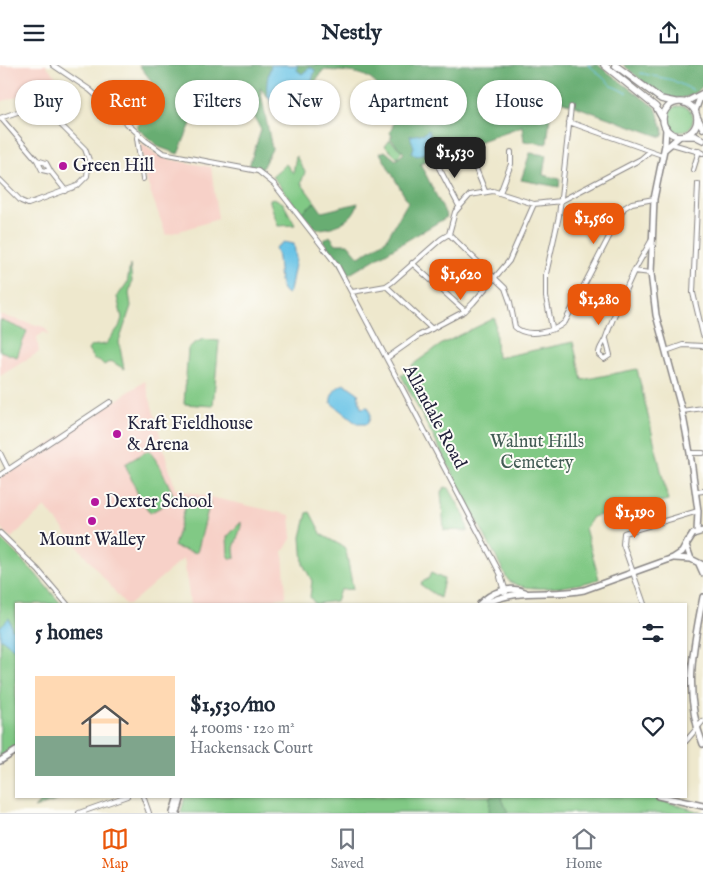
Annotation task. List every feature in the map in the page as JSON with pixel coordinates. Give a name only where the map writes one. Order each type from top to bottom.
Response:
[{"type":"highway","points":[[604,65],[656,107],[664,125],[673,134],[695,136],[703,140]]},
{"type":"highway","points":[[615,65],[661,99],[684,103],[695,114],[703,129]]},
{"type":"highway","points":[[664,125],[666,109],[677,103]]},
{"type":"highway","points":[[681,136],[694,129],[695,114]]},
{"type":"main road","points":[[684,103],[703,93]]},
{"type":"main road","points":[[695,114],[703,93]]},
{"type":"main road","points":[[481,603],[490,596],[519,589],[526,592],[571,593],[633,573],[673,559],[682,552],[688,541],[700,531],[690,453],[682,411],[655,308],[651,273],[654,199],[663,153],[664,125]]},
{"type":"main road","points":[[663,153],[668,145],[681,136]]},
{"type":"main road","points":[[698,511],[703,524]]},
{"type":"main road","points":[[688,541],[686,550],[691,559]]},
{"type":"main road","points":[[673,559],[691,559],[701,564],[703,573]]},
{"type":"main road","points":[[487,603],[505,591]]},
{"type":"main road","points":[[703,597],[691,664],[692,703],[697,730],[703,744]]},
{"type":"main road","points":[[0,761],[15,752]]},
{"type":"main road","points":[[173,813],[177,798]]},
{"type":"main road","points":[[177,813],[181,798]]},
{"type":"main road","points":[[667,798],[703,806]]},
{"type":"street","name":"Allandale Road","points":[[53,65],[90,90],[155,147],[173,157],[244,168],[264,175],[284,195],[331,255],[352,292],[498,570],[505,591]]},
{"type":"street","points":[[0,180],[21,201],[28,204],[77,186],[87,176],[89,160],[84,149],[41,106],[1,118],[37,160],[42,170],[50,172]]},
{"type":"street","points":[[552,328],[546,297],[546,274],[561,201],[571,107]]},
{"type":"street","points":[[569,122],[649,152],[663,153]]},
{"type":"street","points":[[138,133],[143,179]]},
{"type":"street","points":[[668,145],[674,143],[701,152],[693,170]]},
{"type":"street","points":[[467,147],[486,191]]},
{"type":"street","points":[[500,193],[510,164],[511,152]]},
{"type":"street","points":[[352,292],[386,286],[449,234],[452,217],[459,206],[470,195],[486,191],[500,193],[534,204],[561,201],[641,159],[649,152]]},
{"type":"street","points":[[37,160],[46,163],[50,172],[66,191]]},
{"type":"street","points":[[436,162],[459,206]]},
{"type":"street","points":[[698,184],[693,293],[703,335]]},
{"type":"street","points":[[449,234],[496,278],[509,295],[513,323],[518,330],[527,333],[561,326],[624,208],[632,203],[654,199]]},
{"type":"street","points":[[387,358],[432,329],[465,311],[496,278],[511,256],[534,204]]},
{"type":"street","points":[[606,339],[610,355],[604,359],[599,352],[606,339],[617,306],[651,241]]},
{"type":"street","points":[[412,263],[465,311]]},
{"type":"street","points":[[634,271],[651,273]]},
{"type":"street","points":[[386,286],[432,329]]},
{"type":"street","points":[[666,351],[683,345],[703,346]]},
{"type":"street","points":[[0,475],[110,402]]},
{"type":"street","points":[[682,411],[703,408]]},
{"type":"street","points":[[0,453],[8,469]]},
{"type":"street","points":[[690,453],[703,453]]},
{"type":"street","points":[[696,492],[703,491]]},
{"type":"street","points":[[644,603],[623,544],[624,533],[698,511]]},
{"type":"street","points":[[0,533],[38,570],[66,603]]},
{"type":"street","points":[[687,740],[703,721]]},
{"type":"street","points":[[79,813],[121,798]]},
{"type":"street","points":[[144,798],[149,813]]},
{"type":"shaded area","points":[[0,65],[46,65],[58,80],[15,80],[15,97],[0,102]]},
{"type":"shaded area","points":[[140,142],[156,154],[168,159],[211,167],[218,219],[166,235],[147,182]]},
{"type":"shaded area","points":[[0,315],[44,327],[50,335],[44,332],[37,337],[39,352],[0,376]]},
{"type":"shaded area","points":[[145,381],[175,489],[290,515],[292,537],[283,552],[286,597],[253,603],[190,603],[184,558],[131,603],[124,603],[45,507],[11,538],[0,527],[0,477]]},
{"type":"green space","points":[[139,65],[598,65],[656,108],[664,133],[662,137],[562,102],[562,80],[477,80],[477,125],[549,125],[547,144],[524,141],[522,126],[420,163],[447,217],[348,275],[323,241],[330,236],[336,244],[348,244],[359,257],[386,240],[408,202],[380,153],[385,151],[396,160],[404,153],[390,138],[392,137],[390,132],[393,125],[467,125],[467,80],[371,80],[359,74],[323,70],[316,80],[269,80],[269,98],[260,88],[272,149],[261,170],[249,166],[261,130],[258,125],[259,80],[175,80],[175,125],[190,125],[178,154],[159,147],[136,127],[138,125],[165,125],[165,80],[151,80]]},
{"type":"green space","points":[[623,65],[703,65],[703,86],[682,98],[671,98],[651,88]]},
{"type":"green space","points":[[680,106],[689,110],[693,119],[689,128],[680,132],[671,128],[667,119],[671,110]]},
{"type":"green space","points":[[390,140],[402,151],[397,158],[385,146]]},
{"type":"green space","points":[[530,153],[546,155],[543,175],[560,179],[559,187],[521,180]]},
{"type":"green space","points":[[296,156],[305,172],[301,183],[315,202],[301,213],[272,176],[286,164],[293,173]]},
{"type":"green space","points":[[274,198],[283,203],[295,225],[278,226],[270,202],[270,199]]},
{"type":"green space","points":[[315,202],[322,212],[358,203],[348,219],[330,227],[317,229],[301,213]]},
{"type":"green space","points":[[130,265],[132,281],[129,293],[131,306],[119,342],[124,369],[111,361],[104,365],[99,360],[94,360],[88,350],[91,346],[106,344],[119,327],[122,318],[117,297],[127,283]]},
{"type":"green space","name":"Walnut Hills Cemetery","points":[[495,318],[497,358],[573,342],[582,380],[637,369],[668,500],[592,517],[585,528],[599,579],[552,588],[516,585],[508,580],[401,375],[413,368],[412,365],[442,344]]},
{"type":"green space","points":[[0,320],[27,331],[17,357],[0,351]]},
{"type":"green space","points":[[203,339],[219,341],[213,406],[184,404],[188,349]]},
{"type":"green space","points":[[149,450],[160,466],[175,499],[150,513],[139,497],[125,464]]},
{"type":"green space","points":[[445,487],[449,488],[465,517],[468,531],[444,530],[441,492]]},
{"type":"green space","points":[[188,497],[210,502],[197,553],[174,547]]},
{"type":"green space","points":[[310,512],[322,535],[344,547],[346,551],[353,589],[340,590],[336,601],[314,603],[310,597],[312,581],[303,564],[301,537],[307,513]]},
{"type":"green space","points":[[241,522],[234,548],[235,558],[231,559],[228,555],[227,537]]},
{"type":"green space","points":[[0,538],[34,572],[60,603],[15,603],[15,747],[0,757]]},
{"type":"green space","points":[[431,573],[444,579],[440,598],[421,585],[422,582],[428,579]]},
{"type":"green space","points":[[44,798],[65,798],[34,808]]},
{"type":"green space","points":[[185,798],[655,798],[703,813],[181,813]]},
{"type":"green space","points":[[490,798],[502,798],[508,813],[489,813]]},
{"type":"water","points":[[271,65],[297,65],[297,70],[302,74],[310,67],[315,70],[312,80],[269,80],[269,99],[267,80]]},
{"type":"water","points":[[428,130],[434,144],[425,153],[417,156],[412,153],[414,147],[410,136],[425,133]]},
{"type":"water","points":[[284,242],[294,244],[296,259],[288,294],[281,286],[275,248]]},
{"type":"water","points":[[345,384],[358,393],[361,408],[368,407],[370,415],[367,424],[357,424],[331,403],[331,397],[335,391]]},
{"type":"water","points":[[9,618],[12,629],[15,630],[15,649],[0,638],[0,627]]},
{"type":"waterway","points":[[589,65],[612,86],[627,93]]},
{"type":"waterway","points":[[640,73],[672,80],[693,90]]},
{"type":"place","name":"Green Hill","points":[[63,166]]},
{"type":"place","name":"Kraft Fieldhouse & Arena","points":[[117,434]]},
{"type":"place","name":"Dexter School","points":[[95,502]]},
{"type":"place","name":"Mount Walley","points":[[92,521]]}]
